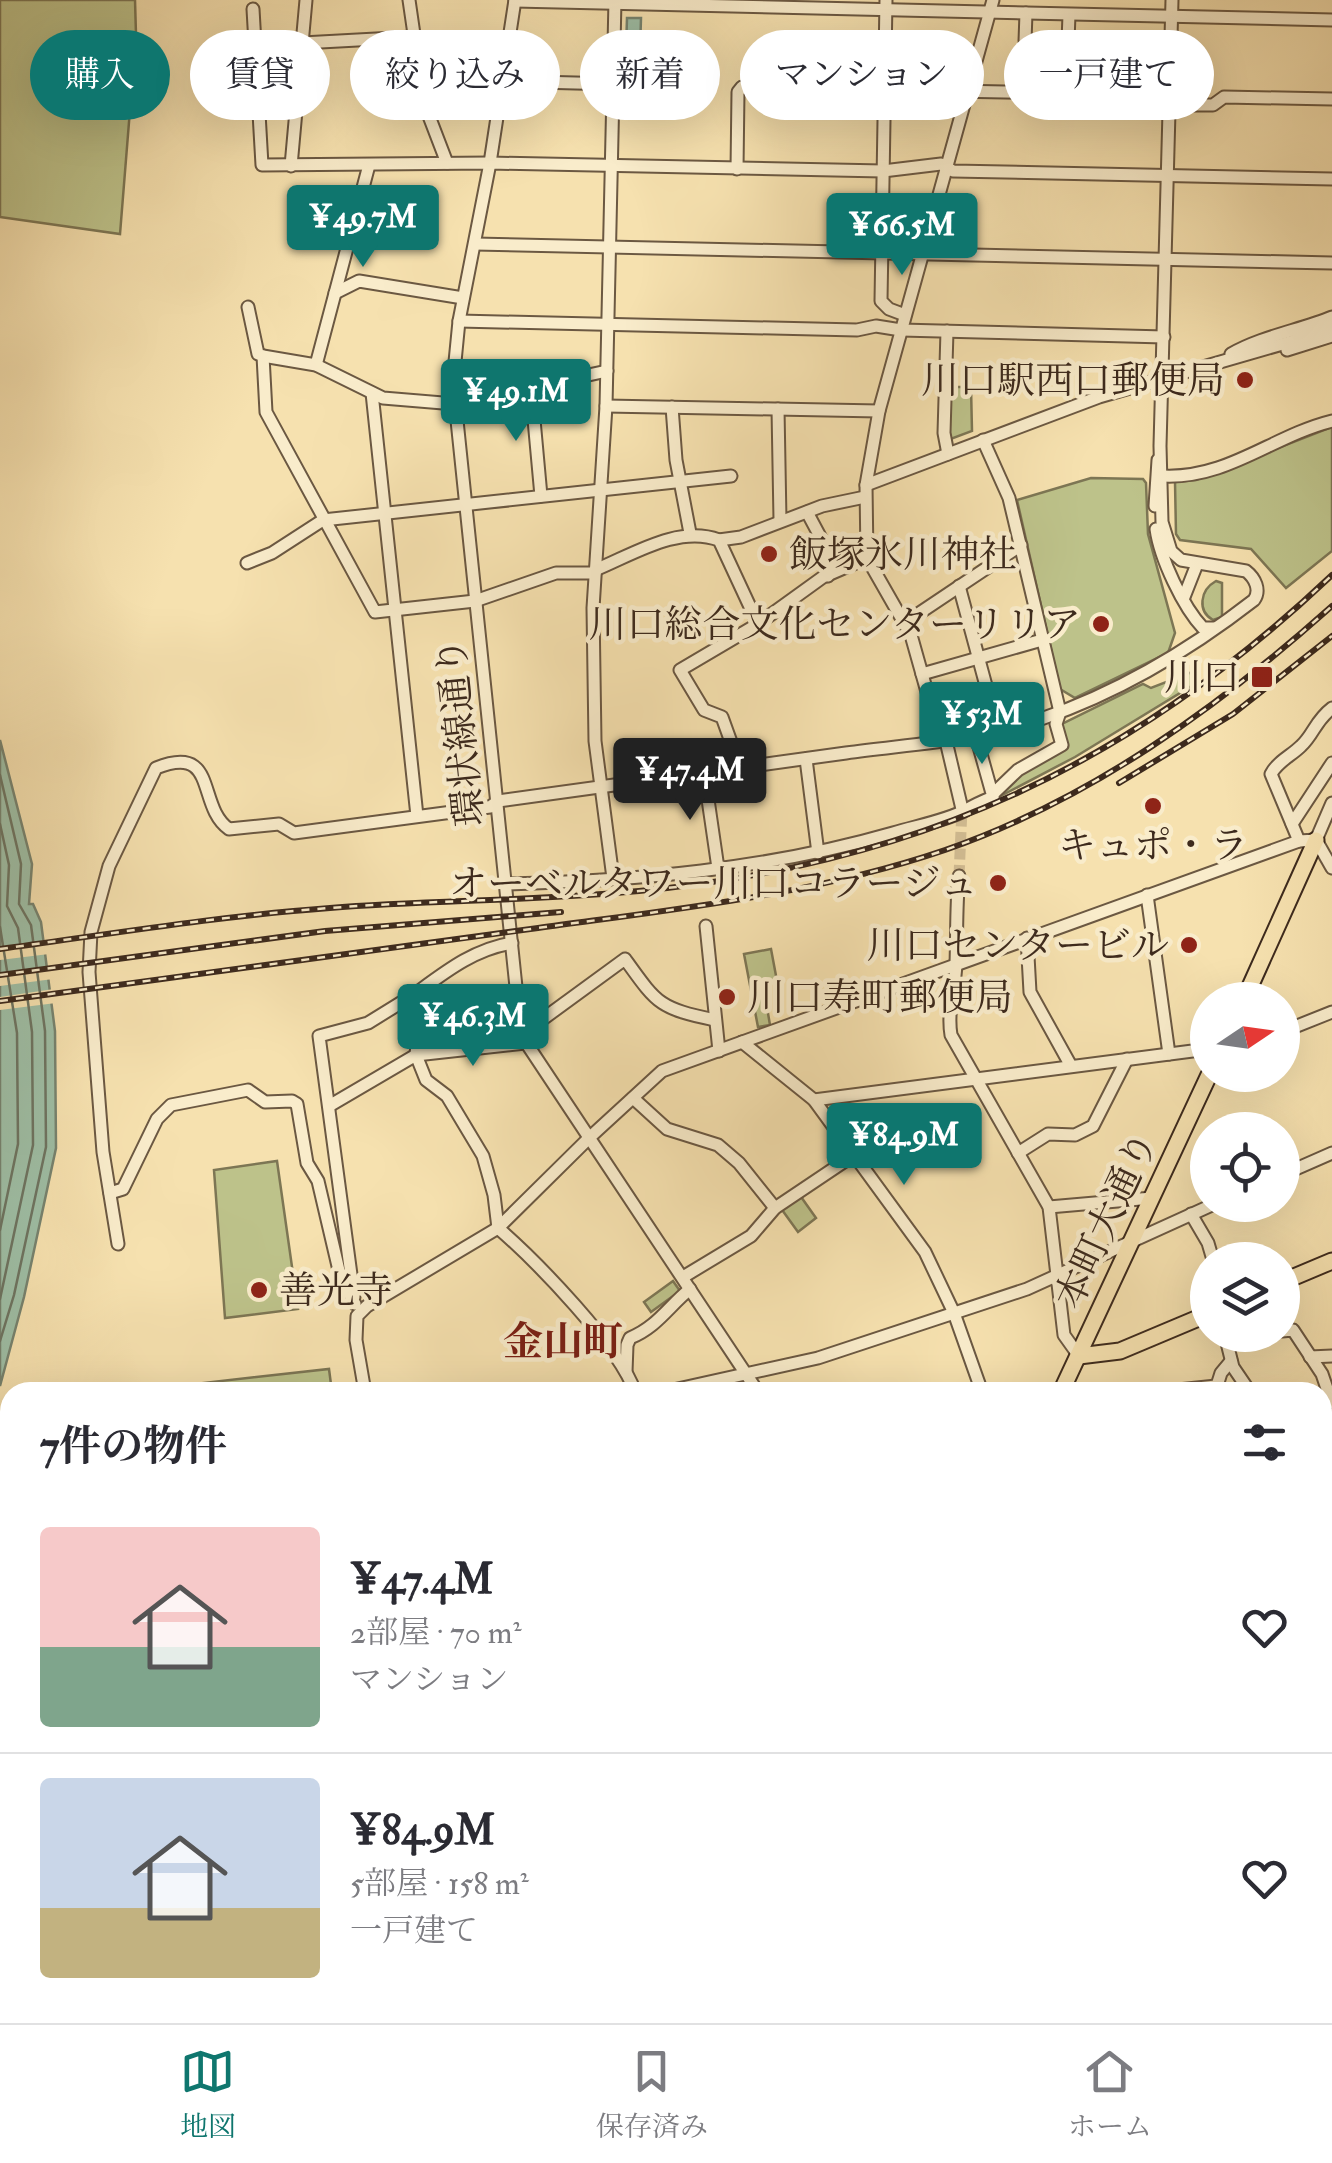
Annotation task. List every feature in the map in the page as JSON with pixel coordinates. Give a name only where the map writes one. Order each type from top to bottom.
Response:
[{"type":"main road","points":[[1251,982],[1308,841]]},
{"type":"main road","name":"本町大通り","points":[[1066,1382],[1202,1092]]},
{"type":"main road","points":[[1300,1274],[1332,1261]]},
{"type":"main road","points":[[1079,1356],[1120,1351],[1190,1322]]},
{"type":"street","points":[[303,30],[306,0]]},
{"type":"street","points":[[409,0],[411,30]]},
{"type":"street","points":[[515,0],[991,6],[1069,15],[1332,20]]},
{"type":"street","name":"環状線通り","points":[[511,30],[515,0]]},
{"type":"street","points":[[1171,30],[1172,0]]},
{"type":"street","points":[[615,2],[615,30]]},
{"type":"street","points":[[984,32],[991,6]]},
{"type":"street","points":[[253,9],[255,30]]},
{"type":"street","points":[[1025,30],[1026,13]]},
{"type":"street","points":[[1068,30],[1069,15]]},
{"type":"street","points":[[737,169],[740,90]]},
{"type":"street","points":[[1214,104],[1224,97],[1332,99]]},
{"type":"street","points":[[260,120],[262,165],[490,163],[883,171],[941,164],[953,171],[1332,179]]},
{"type":"street","points":[[291,166],[295,120]]},
{"type":"street","points":[[431,120],[448,163]]},
{"type":"street","name":"環状線通り","points":[[497,120],[454,363],[523,1038],[751,1382]]},
{"type":"street","points":[[613,120],[606,406],[595,571],[595,740],[614,878]]},
{"type":"street","points":[[885,120],[882,302],[905,316]]},
{"type":"street","points":[[960,120],[878,411],[866,491],[868,558],[906,622],[938,732],[946,740],[963,809]]},
{"type":"street","points":[[118,1244],[103,1152],[89,972],[91,932],[108,866],[152,772],[167,764],[194,765],[204,775],[214,810],[224,826],[239,829],[279,824],[294,833],[976,736],[1060,712],[1166,658],[1254,600],[1255,582],[1246,572],[1180,560],[1167,543],[1162,522],[1160,446],[1169,120]]},
{"type":"street","points":[[316,365],[369,165]]},
{"type":"street","points":[[475,244],[1332,263]]},
{"type":"street","points":[[336,293],[359,281],[463,298]]},
{"type":"street","points":[[248,308],[258,354],[316,365],[383,398],[456,404],[607,371]]},
{"type":"street","points":[[1219,362],[1246,346],[1332,317]]},
{"type":"street","points":[[459,321],[857,330],[876,326],[901,330],[1164,337]]},
{"type":"street","points":[[263,356],[266,412],[375,612],[476,601],[556,573],[595,571],[690,533],[719,540],[741,537],[1099,397],[1293,342],[1332,326]]},
{"type":"street","points":[[947,331],[944,433],[948,454]]},
{"type":"street","points":[[1219,362],[1238,362],[1332,336]]},
{"type":"street","points":[[531,387],[542,496]]},
{"type":"street","points":[[372,393],[417,816]]},
{"type":"street","points":[[606,406],[878,411]]},
{"type":"street","points":[[672,407],[690,533]]},
{"type":"street","points":[[778,409],[780,520]]},
{"type":"street","points":[[1163,476],[1200,475],[1332,421]]},
{"type":"street","points":[[506,884],[718,868],[818,853],[993,797],[1018,770],[1062,745],[1056,724],[1060,712],[1021,545],[1008,498],[983,440]]},
{"type":"street","points":[[1160,446],[1154,476],[1161,553],[1199,625],[1216,627]]},
{"type":"street","points":[[247,564],[272,554],[324,520],[731,476]]},
{"type":"street","points":[[807,512],[823,542],[828,576]]},
{"type":"street","points":[[719,540],[758,624]]},
{"type":"street","points":[[906,622],[1021,545]]},
{"type":"street","points":[[740,767],[722,717],[704,710],[680,670],[828,576],[868,558]]},
{"type":"street","points":[[1184,597],[1198,564]]},
{"type":"street","points":[[960,586],[998,730]]},
{"type":"street","points":[[1166,658],[1185,644],[1199,625]]},
{"type":"street","points":[[922,674],[1042,640]]},
{"type":"street","points":[[1332,708],[1318,719],[1304,744],[1272,770],[1292,824],[1332,868]]},
{"type":"street","points":[[976,736],[993,794]]},
{"type":"street","points":[[806,758],[818,853]]},
{"type":"street","points":[[1292,824],[1332,764]]},
{"type":"street","points":[[704,772],[718,868]]},
{"type":"street","points":[[356,1310],[498,1228],[662,1071],[1147,895],[1308,841],[1332,802]]},
{"type":"street","points":[[958,876],[951,1035],[1049,1207],[1064,1335],[1079,1356]]},
{"type":"street","points":[[1147,895],[1169,1054]]},
{"type":"street","points":[[706,926],[718,1051]]},
{"type":"street","points":[[1028,938],[1030,992],[1071,1066]]},
{"type":"street","points":[[363,1382],[318,1036],[368,1023],[458,964],[490,947],[512,943]]},
{"type":"street","points":[[330,1106],[416,1054],[523,1038],[625,959],[650,993],[672,1011],[715,1020]]},
{"type":"street","points":[[414,994],[419,1022],[416,1054],[426,1080],[446,1096],[483,1156],[498,1228],[534,1260],[630,1382]]},
{"type":"street","points":[[1300,1025],[1332,1012]]},
{"type":"street","points":[[742,1042],[814,1100],[925,1252],[954,1313],[978,1382]]},
{"type":"street","points":[[814,1100],[1190,1051]]},
{"type":"street","points":[[1018,1153],[1048,1134],[1075,1135],[1093,1126],[1127,1059]]},
{"type":"street","points":[[110,1193],[123,1189],[158,1119],[171,1105],[248,1090],[265,1102],[292,1101],[297,1104],[307,1163],[318,1182],[340,1279],[356,1310]]},
{"type":"street","points":[[632,1098],[667,1128],[718,1144],[739,1162],[775,1208]]},
{"type":"street","points":[[1300,1167],[1332,1154]]},
{"type":"street","points":[[682,1278],[751,1236],[775,1208],[854,1155]]},
{"type":"street","points":[[1049,1207],[1152,1198]]},
{"type":"street","points":[[707,1382],[818,1358],[954,1313],[1057,1276],[1190,1214]]},
{"type":"street","points":[[626,1372],[630,1338],[667,1315],[690,1290]]},
{"type":"street","points":[[1300,1340],[1325,1382]]},
{"type":"street","points":[[1229,1352],[1240,1382]]},
{"type":"street","points":[[1310,1356],[1332,1356]]},
{"type":"street","points":[[1220,1382],[1231,1360]]},
{"type":"shaded area","points":[[0,0],[135,0],[136,30],[30,30],[30,120],[129,120],[120,234],[0,217]]},
{"type":"shaded area","points":[[947,387],[971,387],[972,431],[948,440]]},
{"type":"shaded area","points":[[1332,427],[1332,551],[1286,588],[1251,549],[1180,540],[1176,534],[1175,482],[1196,480]]},
{"type":"shaded area","points":[[1091,478],[1143,479],[1146,483],[1148,534],[1175,633],[1168,653],[1075,698],[1060,689],[1017,500]]},
{"type":"shaded area","points":[[1216,581],[1222,583],[1222,617],[1213,620],[1204,611],[1203,600]]},
{"type":"shaded area","points":[[1192,672],[1198,682],[1075,757],[995,799],[1021,773],[1066,748],[1060,725],[1143,684],[1151,688]]},
{"type":"shaded area","points":[[771,949],[777,981],[763,984],[770,1025],[758,1027],[744,954]]},
{"type":"shaded area","points":[[277,1161],[298,1309],[225,1318],[214,1170]]},
{"type":"shaded area","points":[[799,1194],[816,1218],[798,1232],[780,1207]]},
{"type":"shaded area","points":[[673,1281],[680,1291],[651,1312],[644,1302]]},
{"type":"shaded area","points":[[329,1369],[331,1382],[212,1382]]},
{"type":"water","points":[[627,18],[641,18],[641,30],[627,30]]},
{"type":"water","points":[[0,740],[32,864],[29,904],[33,904],[41,922],[55,1031],[56,1148],[24,1297],[0,1382]]},
{"type":"pier","points":[[47,940],[49,954],[0,960],[0,947]]},
{"type":"pier","points":[[51,966],[53,979],[0,986],[0,973]]},
{"type":"pier","points":[[54,989],[56,1003],[0,1010],[0,997]]},
{"type":"tunnel","points":[[959,876],[962,809]]},
{"type":"railway","points":[[0,949],[288,911],[639,891],[739,878],[835,858],[926,830],[1013,795],[1097,752],[1178,701],[1256,642],[1332,575]]},
{"type":"railway","points":[[0,1001],[693,907],[795,889],[895,865],[999,829],[1101,777],[1244,680],[1332,606]]},
{"type":"railway","points":[[1119,783],[1233,714],[1332,636]]},
{"type":"railway","points":[[0,975],[325,931],[561,912]]},
{"type":"place","name":"川口駅西口郵便局","points":[[1245,380]]},
{"type":"place","name":"飯塚氷川神社","points":[[769,554]]},
{"type":"place","name":"川口総合文化センターリリア","points":[[1101,624]]},
{"type":"place","name":"川口","points":[[1262,677]]},
{"type":"place","name":"キュポ・ラ","points":[[1153,806]]},
{"type":"place","name":"オーベルタワー川口コラージュ","points":[[998,883]]},
{"type":"place","name":"川口センタービル","points":[[1189,945]]},
{"type":"place","name":"川口寿町郵便局","points":[[727,997]]},
{"type":"place","name":"善光寺","points":[[259,1290]]},
{"type":"district","name":"金山町","points":[[563,1341]]}]
